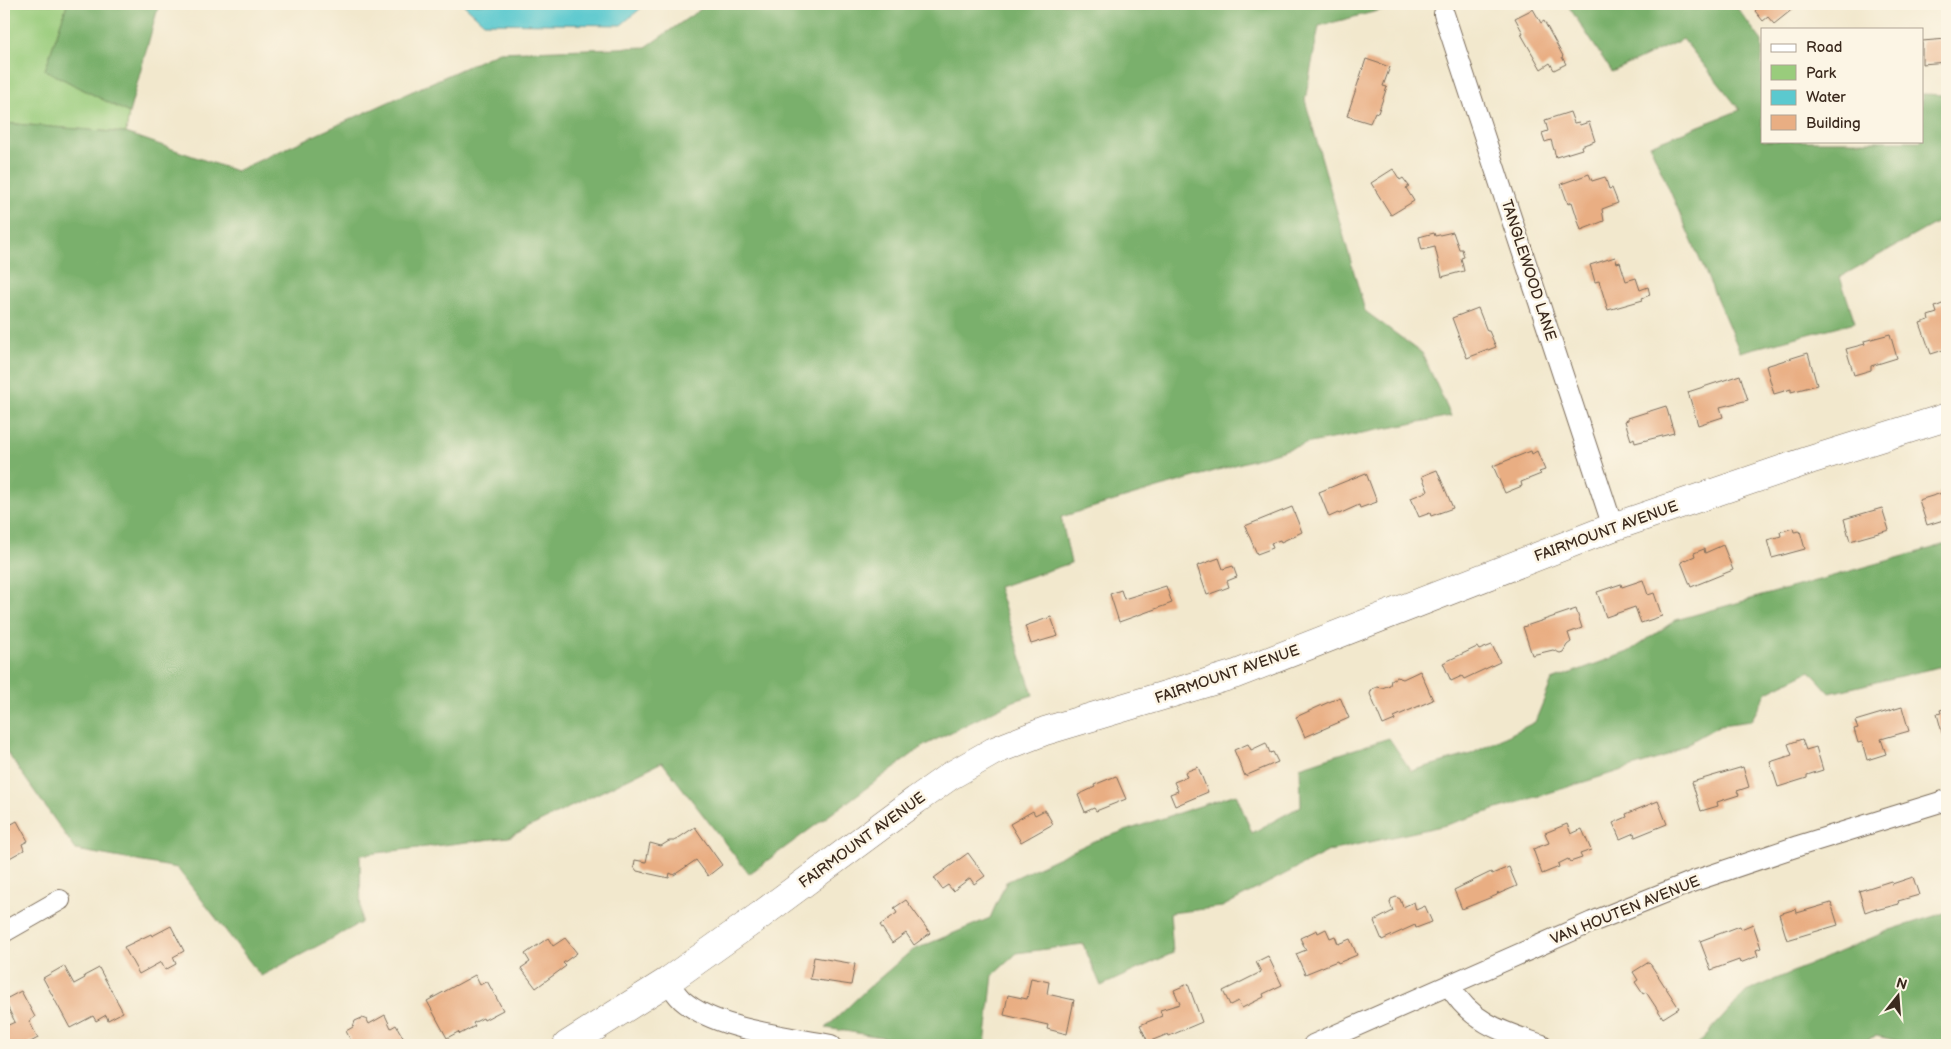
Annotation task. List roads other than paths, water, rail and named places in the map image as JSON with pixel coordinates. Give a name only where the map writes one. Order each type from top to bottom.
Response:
[{"type":"main road","name":"FAIRMOUNT AVENUE","points":[[567,1045],[668,981],[950,776],[994,751],[1045,731],[1236,674],[1613,527],[1810,460],[1947,418]]},
{"type":"street","name":"TANGLEWOOD LANE","points":[[1444,14],[1613,527]]},
{"type":"street","name":"VAN HOUTEN AVENUE","points":[[1313,1045],[1592,922],[1694,881],[1798,846],[1947,800]]},
{"type":"street","points":[[4,932],[60,900]]},
{"type":"street","points":[[668,981],[682,1000],[715,1019],[731,1025],[831,1045]]},
{"type":"street","points":[[1449,985],[1457,999],[1469,1012],[1497,1030],[1542,1045]]},
{"type":"water","points":[[463,4],[646,4],[621,25],[484,23]]}]
